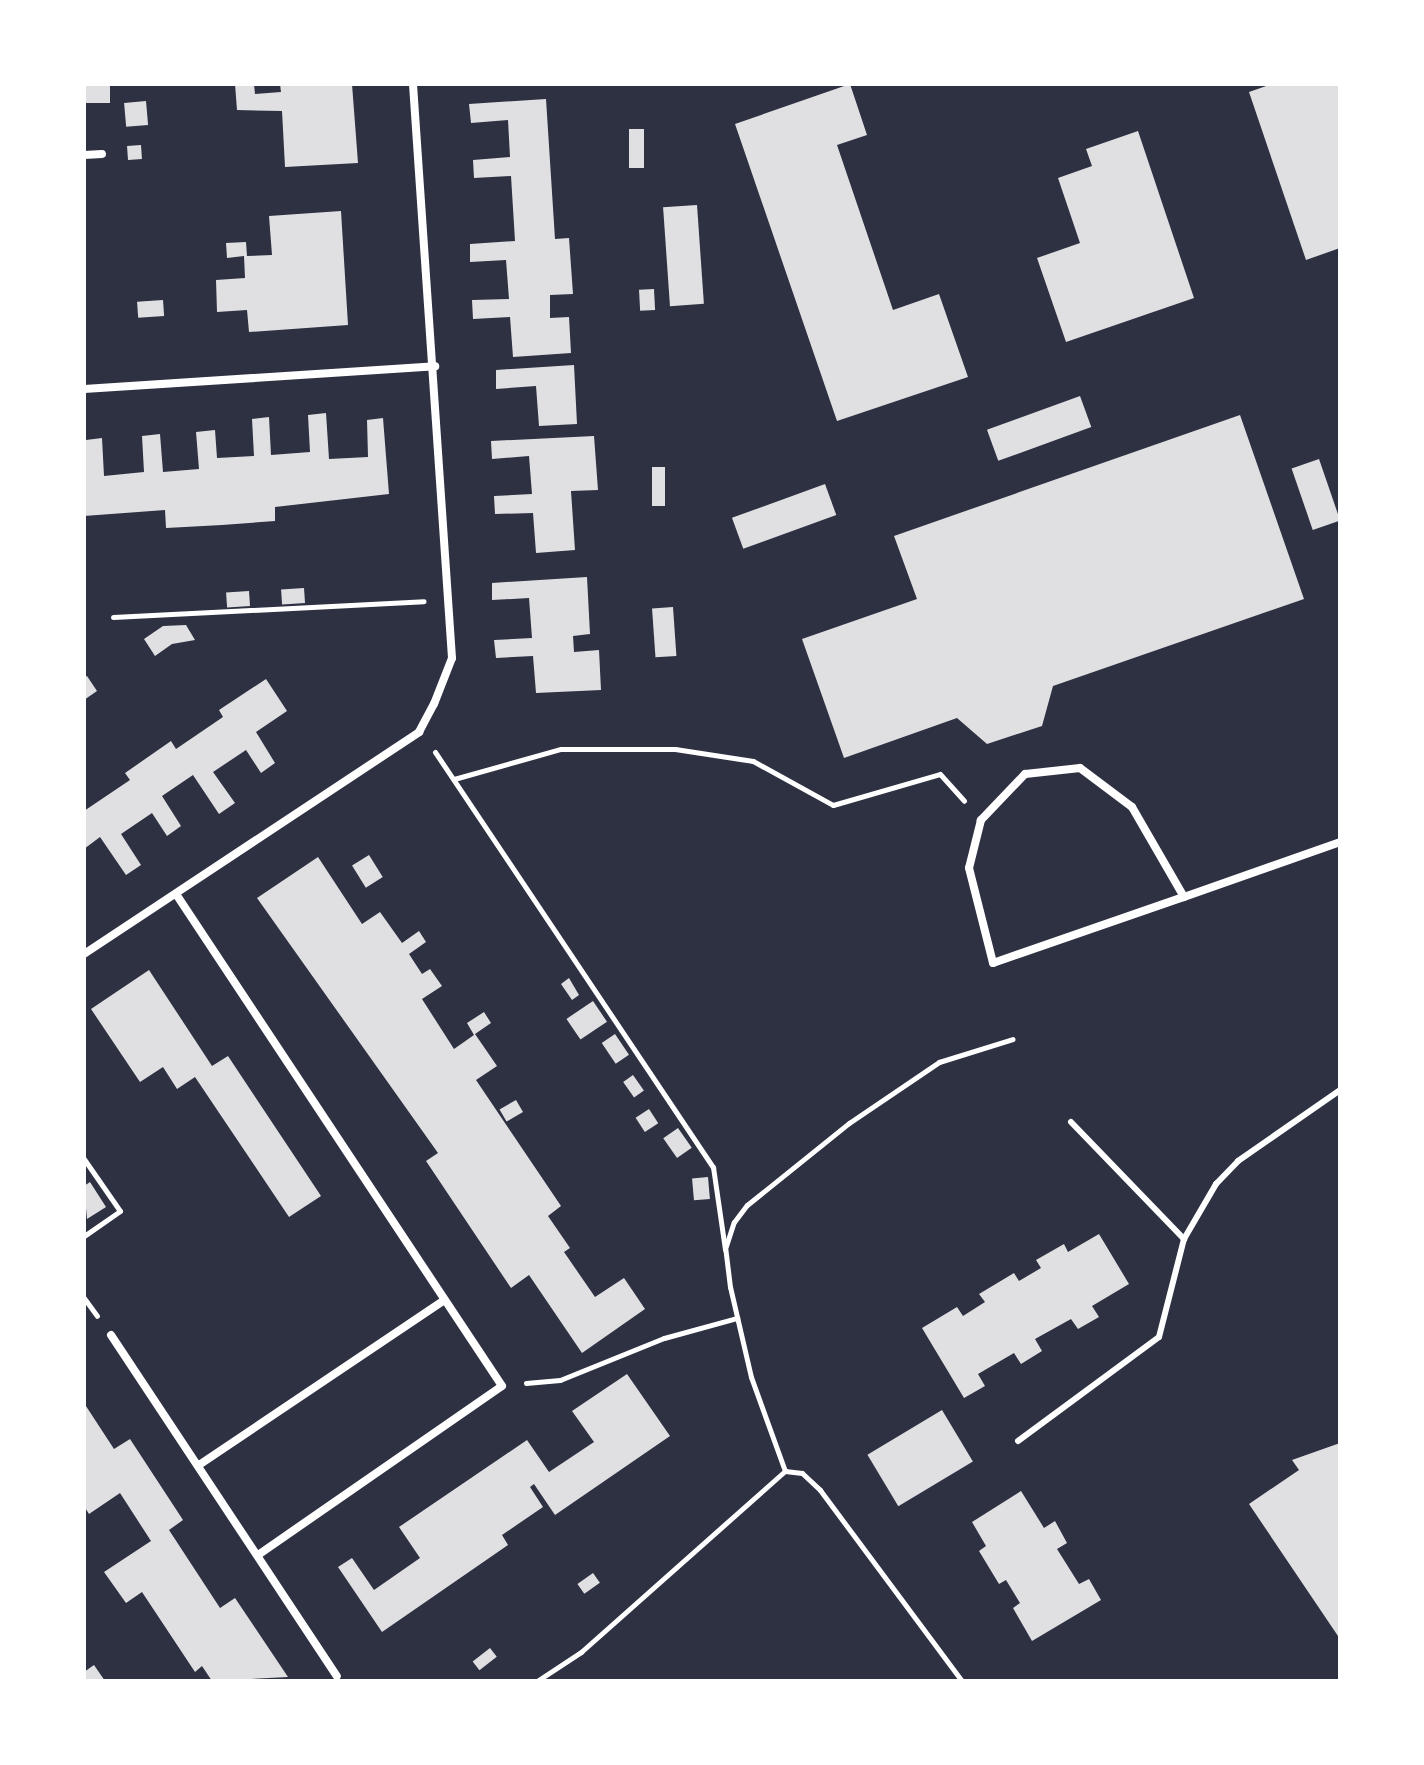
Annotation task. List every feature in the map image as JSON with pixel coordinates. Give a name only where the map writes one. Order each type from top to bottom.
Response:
[{"type":"street","points":[[84,954],[419,732],[452,658],[435,366],[413,84]]},
{"type":"street","points":[[84,155],[102,154]]},
{"type":"street","points":[[84,389],[435,366]]},
{"type":"street","points":[[1184,897],[1132,807],[1080,768],[1025,774],[981,820],[969,868],[993,963],[1184,897],[1340,842]]},
{"type":"street","points":[[176,894],[502,1386],[259,1554]]},
{"type":"street","points":[[199,1465],[445,1300]]},
{"type":"street","points":[[111,1335],[337,1676]]},
{"type":"lane","points":[[1018,1441],[1159,1337],[1184,1239],[1216,1184],[1238,1161],[1340,1090]]},
{"type":"lane","points":[[1071,1122],[1184,1239]]},
{"type":"path","points":[[113,617],[448,599]]},
{"type":"path","points":[[419,732],[454,779],[713,1167],[737,1318],[751,1377],[785,1471]]},
{"type":"path","points":[[454,779],[561,749],[675,749],[753,761],[833,805],[940,774],[981,820]]},
{"type":"path","points":[[725,1249],[747,1205],[849,1123],[939,1062],[1013,1039]]},
{"type":"path","points":[[84,1159],[120,1211],[84,1236]]},
{"type":"path","points":[[502,1386],[560,1380],[664,1338],[737,1318]]},
{"type":"path","points":[[537,1681],[581,1652],[785,1471],[802,1473],[820,1490],[962,1681]]},
{"type":"building","points":[[84,84],[110,84],[110,103],[84,103]]},
{"type":"building","points":[[235,84],[254,84],[255,94],[281,92],[280,84],[352,84],[358,163],[285,167],[282,111],[237,110]]},
{"type":"building","points":[[850,84],[867,135],[837,145],[893,310],[939,294],[968,377],[837,421],[735,124]]},
{"type":"building","points":[[1272,84],[1340,84],[1340,248],[1306,260],[1249,92]]},
{"type":"building","points":[[546,99],[555,239],[569,238],[573,294],[550,295],[550,318],[569,317],[571,353],[513,357],[510,317],[473,319],[472,300],[509,299],[506,260],[470,262],[470,244],[515,241],[511,176],[474,178],[473,160],[510,157],[508,120],[471,123],[469,104]]},
{"type":"building","points":[[146,101],[148,125],[126,127],[124,103]]},
{"type":"building","points":[[629,129],[644,129],[644,168],[629,168]]},
{"type":"building","points":[[1138,131],[1194,298],[1066,342],[1037,258],[1080,243],[1058,178],[1092,166],[1086,149]]},
{"type":"building","points":[[141,145],[142,159],[128,160],[127,146]]},
{"type":"building","points":[[697,205],[704,304],[670,306],[663,207]]},
{"type":"building","points":[[341,211],[348,325],[249,332],[247,310],[217,312],[216,280],[245,278],[244,256],[227,258],[226,243],[246,242],[247,256],[272,255],[269,216]]},
{"type":"building","points":[[654,289],[655,310],[640,311],[639,290]]},
{"type":"building","points":[[163,300],[164,316],[138,318],[137,302]]},
{"type":"building","points":[[574,365],[577,424],[539,426],[536,386],[496,389],[496,370]]},
{"type":"building","points":[[1080,396],[1091,427],[998,461],[987,430]]},
{"type":"building","points":[[326,413],[329,459],[368,457],[367,420],[383,418],[389,494],[275,507],[275,521],[222,525],[166,528],[165,510],[84,516],[86,440],[102,438],[104,476],[144,472],[142,436],[160,434],[163,472],[199,469],[196,432],[215,430],[217,458],[254,456],[252,419],[269,417],[271,455],[310,452],[308,415]]},
{"type":"building","points":[[1240,415],[1304,599],[1053,686],[1042,726],[987,744],[957,718],[844,758],[802,639],[917,599],[894,536]]},
{"type":"building","points":[[594,436],[598,490],[571,491],[575,550],[536,553],[533,513],[495,514],[494,496],[532,494],[529,456],[492,459],[491,441]]},
{"type":"building","points":[[1319,459],[1340,521],[1313,530],[1292,468]]},
{"type":"building","points":[[652,467],[665,467],[665,506],[652,506]]},
{"type":"building","points":[[825,484],[836,515],[743,549],[732,518]]},
{"type":"building","points":[[587,577],[590,634],[573,636],[574,652],[599,650],[601,690],[536,693],[533,656],[496,658],[494,640],[532,638],[529,598],[492,600],[492,583]]},
{"type":"building","points":[[304,588],[305,603],[282,605],[281,590]]},
{"type":"building","points":[[249,591],[250,606],[227,608],[226,593]]},
{"type":"building","points":[[673,607],[676,656],[655,657],[652,608]]},
{"type":"building","points":[[186,625],[195,640],[172,644],[155,656],[144,639],[163,626]]},
{"type":"building","points":[[87,676],[97,691],[84,700],[84,678]]},
{"type":"building","points":[[266,679],[287,711],[256,732],[275,763],[261,773],[246,750],[213,772],[235,803],[219,814],[193,775],[162,796],[181,826],[167,836],[152,813],[121,834],[141,865],[126,875],[100,837],[84,849],[84,811],[130,780],[125,773],[171,741],[176,749],[223,717],[219,710]]},
{"type":"building","points":[[369,855],[383,877],[366,888],[352,866]]},
{"type":"building","points":[[318,857],[362,924],[380,912],[402,943],[419,931],[426,942],[409,954],[422,974],[430,969],[442,986],[422,999],[454,1049],[474,1035],[467,1023],[484,1012],[491,1023],[475,1034],[497,1066],[476,1080],[561,1206],[548,1216],[570,1248],[564,1252],[595,1297],[624,1278],[645,1309],[582,1353],[529,1275],[511,1288],[426,1161],[438,1153],[257,898]]},
{"type":"building","points":[[149,970],[212,1066],[228,1056],[321,1196],[289,1217],[195,1077],[177,1089],[163,1067],[140,1082],[91,1009]]},
{"type":"building","points":[[569,978],[579,995],[572,1000],[561,984]]},
{"type":"building","points":[[593,1001],[607,1022],[580,1040],[566,1019]]},
{"type":"building","points":[[615,1034],[629,1055],[616,1064],[602,1043]]},
{"type":"building","points":[[633,1075],[644,1091],[634,1097],[623,1082]]},
{"type":"building","points":[[516,1100],[523,1112],[507,1122],[500,1110]]},
{"type":"building","points":[[649,1109],[658,1123],[645,1132],[636,1118]]},
{"type":"building","points":[[678,1128],[692,1148],[677,1158],[663,1138]]},
{"type":"building","points":[[708,1177],[710,1199],[694,1200],[692,1178]]},
{"type":"building","points":[[90,1182],[106,1207],[87,1219],[84,1186]]},
{"type":"building","points":[[1099,1234],[1129,1284],[1092,1306],[1099,1317],[1078,1329],[1071,1319],[1035,1339],[1042,1351],[1021,1364],[1014,1353],[978,1374],[985,1386],[964,1398],[922,1328],[957,1307],[963,1316],[985,1302],[979,1294],[1014,1273],[1019,1281],[1041,1268],[1036,1260],[1064,1244],[1068,1252]]},
{"type":"building","points":[[627,1374],[670,1436],[555,1515],[534,1484],[530,1487],[543,1507],[502,1535],[508,1545],[382,1632],[338,1567],[352,1558],[374,1590],[420,1558],[399,1527],[527,1440],[549,1472],[594,1442],[572,1411]]},
{"type":"building","points":[[84,1403],[114,1449],[130,1439],[183,1520],[169,1530],[220,1608],[235,1598],[288,1677],[212,1681],[202,1666],[195,1672],[142,1592],[126,1603],[104,1572],[151,1541],[120,1493],[89,1514],[84,1506]]},
{"type":"building","points":[[942,1410],[973,1461],[898,1506],[867,1455]]},
{"type":"building","points":[[1340,1443],[1340,1639],[1249,1504],[1299,1470],[1292,1460]]},
{"type":"building","points":[[1021,1491],[1044,1528],[1055,1521],[1067,1543],[1057,1549],[1079,1584],[1089,1579],[1101,1600],[1032,1641],[1013,1608],[1020,1603],[1006,1580],[999,1584],[979,1551],[986,1546],[972,1522]]},
{"type":"building","points":[[593,1573],[600,1583],[584,1594],[577,1584]]},
{"type":"building","points":[[490,1648],[497,1657],[479,1670],[473,1662]]},
{"type":"building","points":[[94,1665],[105,1681],[85,1681],[84,1672]]}]
